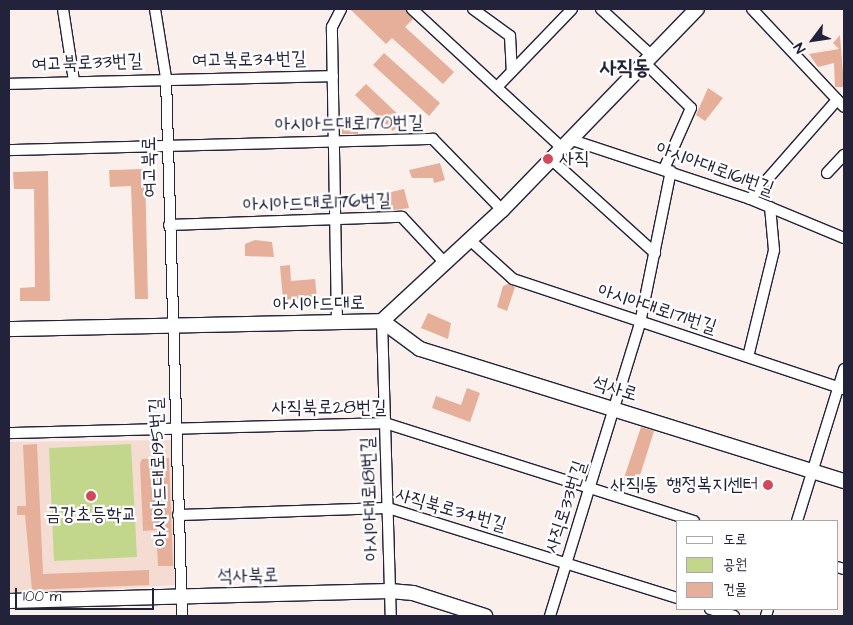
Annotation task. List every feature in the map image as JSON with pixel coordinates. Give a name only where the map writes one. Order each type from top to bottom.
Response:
[{"type":"main road","name":"아시아드대로","points":[[9,330],[382,321],[471,241],[568,145],[697,9]]},
{"type":"main road","name":"석사로","points":[[382,321],[420,349],[844,481]]},
{"type":"main road","name":"석사북로","points":[[9,601],[390,591],[413,593],[485,616]]},
{"type":"street","points":[[63,9],[74,81]]},
{"type":"street","name":"여고북로","points":[[155,9],[166,78],[171,326]]},
{"type":"street","points":[[337,322],[332,27],[341,9]]},
{"type":"street","points":[[412,9],[497,87],[568,145]]},
{"type":"street","points":[[473,9],[510,36],[512,71]]},
{"type":"street","points":[[497,87],[572,9]]},
{"type":"street","points":[[601,9],[648,60]]},
{"type":"street","points":[[750,199],[841,103],[752,9]]},
{"type":"street","name":"사직로33번길","points":[[550,616],[616,409],[640,323],[655,253],[668,170],[691,108],[648,60]]},
{"type":"street","name":"여고북로34번길","points":[[166,78],[333,76]]},
{"type":"street","name":"여고북로33번길","points":[[9,84],[166,78]]},
{"type":"street","name":"아시아드대로170번길","points":[[9,150],[433,139],[502,210]]},
{"type":"street","name":"아시아대로161번길","points":[[568,145],[668,170],[750,199],[844,238]]},
{"type":"street","points":[[827,172],[844,154]]},
{"type":"street","points":[[552,160],[655,253]]},
{"type":"street","points":[[748,357],[774,250],[770,207]]},
{"type":"street","name":"아시아드대로176번길","points":[[169,225],[402,217],[446,264]]},
{"type":"street","name":"아시아대로171번길","points":[[471,241],[513,279],[640,323],[842,388]]},
{"type":"street","name":"아시아대로181번길","points":[[382,321],[391,616]]},
{"type":"street","name":"아시아드대로195번길","points":[[171,326],[182,616]]},
{"type":"street","points":[[797,520],[842,388],[844,370]]},
{"type":"street","name":"사직북로28번길","points":[[9,433],[385,422],[691,520]]},
{"type":"street","name":"사직북로34번길","points":[[178,515],[388,508],[567,562],[676,598]]},
{"type":"street","points":[[713,610],[734,616]]},
{"type":"shaded area","name":"금강초등학교","points":[[171,440],[176,585],[10,596],[9,442]]},
{"type":"green space","points":[[131,444],[137,557],[54,561],[49,448]]},
{"type":"building","points":[[350,9],[405,9],[413,19],[405,27],[454,72],[443,84],[392,38],[386,44]]},
{"type":"building","points":[[840,35],[844,87],[835,87],[834,63],[818,67],[809,54],[839,49],[833,43]]},
{"type":"building","points":[[384,53],[440,103],[429,116],[373,65]]},
{"type":"building","points":[[366,84],[404,120],[393,131],[355,95]]},
{"type":"building","points":[[708,88],[723,98],[705,121],[696,115]]},
{"type":"building","points":[[342,117],[358,117],[358,134],[342,134]]},
{"type":"building","points":[[440,163],[445,180],[434,183],[433,178],[412,178],[409,170]]},
{"type":"building","points":[[145,169],[148,299],[135,299],[131,186],[110,187],[109,170]]},
{"type":"building","points":[[48,171],[50,301],[20,301],[20,288],[35,287],[34,189],[14,189],[13,172]]},
{"type":"building","points":[[404,189],[409,208],[387,211],[383,194]]},
{"type":"building","points":[[255,240],[272,242],[274,257],[245,256],[245,244]]},
{"type":"building","points":[[290,265],[291,281],[315,279],[317,297],[283,300],[280,266]]},
{"type":"building","points":[[508,284],[515,287],[507,311],[497,307],[503,286]]},
{"type":"building","points":[[428,313],[451,323],[448,339],[421,328]]},
{"type":"building","points":[[467,388],[480,393],[470,422],[432,408],[436,396],[461,405]]},
{"type":"building","points":[[641,427],[654,431],[636,488],[622,484]]},
{"type":"building","points":[[37,444],[43,574],[149,570],[149,585],[32,590],[25,515],[17,515],[17,506],[26,506],[23,445]]},
{"type":"building","points":[[169,458],[173,566],[158,566],[156,530],[143,531],[140,464],[142,459]]},
{"type":"place","name":"사직","points":[[548,159]]},
{"type":"place","name":"사직1동 행정복지센터","points":[[768,485]]},
{"type":"place","name":"금강초등학교","points":[[91,496]]},
{"type":"district","name":"사직동","points":[[625,68]]}]
